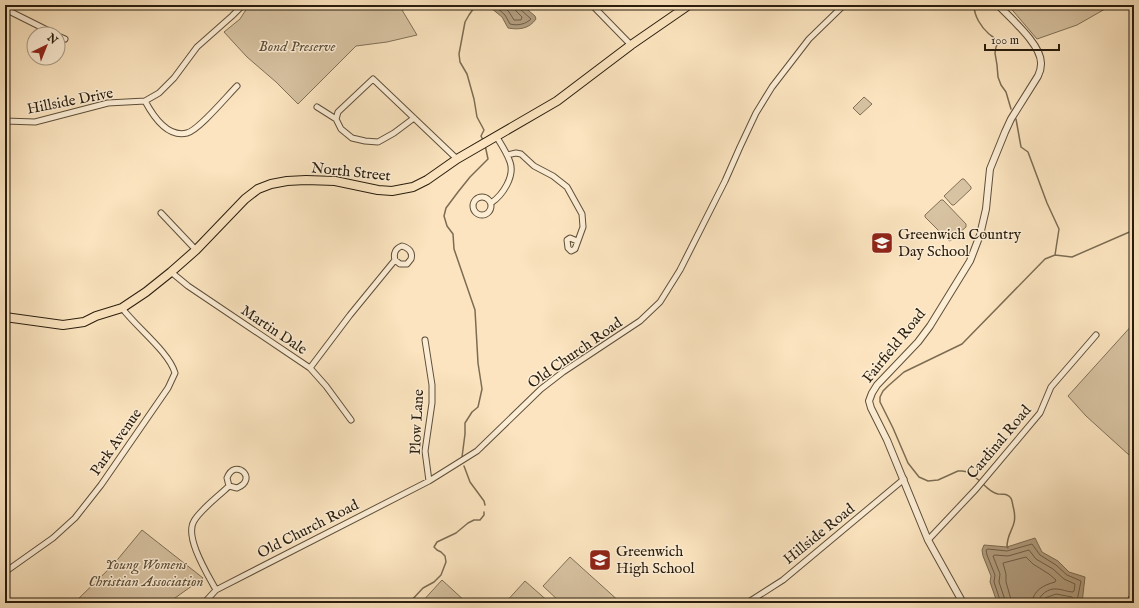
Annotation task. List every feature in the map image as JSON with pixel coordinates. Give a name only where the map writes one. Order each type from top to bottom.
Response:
[{"type":"main road","name":"North Street","points":[[5,317],[63,325],[84,322],[96,316],[122,308],[146,292],[196,250],[245,199],[258,189],[271,184],[306,180],[335,181],[378,190],[392,191],[413,187],[427,180],[457,159],[557,100],[631,45],[689,5]]},
{"type":"street","points":[[237,86],[197,127],[187,133],[177,133],[165,128],[151,113],[145,101],[158,93],[174,78],[197,47],[243,5]]},
{"type":"street","points":[[592,5],[631,45]]},
{"type":"street","name":"Old Church Road","points":[[204,603],[216,590],[429,481],[477,451],[541,388],[640,321],[660,302],[680,270],[725,181],[756,113],[772,87],[809,39],[844,5]]},
{"type":"street","name":"Fairfield Road","points":[[963,603],[928,540],[887,440],[871,408],[870,401],[872,393],[877,385],[918,342],[930,326],[970,261],[980,235],[986,209],[990,169],[1005,132],[1041,70],[1042,63],[1038,51],[1032,42],[998,5]]},
{"type":"street","points":[[5,10],[38,26]]},
{"type":"street","points":[[336,119],[338,112],[373,79],[457,159]]},
{"type":"street","name":"Hillside Drive","points":[[5,121],[35,122],[108,103],[145,101]]},
{"type":"street","points":[[317,107],[336,119],[341,129],[352,138],[365,141],[378,142],[394,133],[414,118]]},
{"type":"street","points":[[491,203],[500,194],[508,182],[511,165],[496,136]]},
{"type":"street","points":[[507,155],[521,154],[534,166],[553,176],[567,187],[582,214],[583,227],[577,241]]},
{"type":"street","points":[[161,214],[196,250]]},
{"type":"street","points":[[310,368],[350,315],[395,260]]},
{"type":"street","name":"Martin Dale","points":[[171,272],[188,286],[310,368],[326,386],[351,420]]},
{"type":"street","name":"Park Avenue","points":[[6,572],[53,538],[75,518],[101,485],[172,380],[175,373],[170,360],[128,317],[122,308]]},
{"type":"street","name":"Cardinal Road","points":[[928,540],[981,482],[1040,413],[1052,387],[1096,335]]},
{"type":"street","name":"Plow Lane","points":[[425,340],[432,385],[432,403],[425,450],[429,481]]},
{"type":"street","name":"Hillside Road","points":[[747,603],[783,580],[904,480]]},
{"type":"street","points":[[216,590],[197,553],[191,531],[193,522],[229,486]]},
{"type":"street","points":[[1129,603],[1134,595]]},
{"type":"green space","name":"Bond Preserve","points":[[249,5],[399,5],[417,35],[387,42],[356,46],[298,104],[276,82],[247,57],[224,32],[240,19]]},
{"type":"green space","points":[[1008,5],[1112,5],[1077,25],[1037,39]]},
{"type":"green space","points":[[864,97],[872,104],[860,115],[853,108]]},
{"type":"green space","points":[[962,179],[964,179],[971,189],[954,205],[952,205],[944,196]]},
{"type":"green space","points":[[941,200],[943,200],[966,224],[966,227],[950,241],[925,217],[925,215]]},
{"type":"green space","points":[[1134,323],[1134,451],[1129,455],[1086,416],[1068,396]]},
{"type":"green space","name":"Young Womens Christian Association","points":[[142,530],[203,578],[168,603],[74,603],[113,565]]},
{"type":"green space","points":[[570,557],[621,603],[561,603],[543,586]]},
{"type":"green space","points":[[442,580],[467,603],[421,603]]},
{"type":"green space","points":[[525,581],[550,603],[505,603]]},
{"type":"water","points":[[473,5],[522,5],[535,16],[536,19],[524,28],[508,28],[502,17],[491,8],[484,9]]},
{"type":"water","points":[[1035,538],[1042,552],[1058,561],[1069,572],[1085,577],[1082,603],[1055,598],[1044,603],[997,602],[990,582],[991,576],[983,556],[982,550],[984,545],[1007,547]]},
{"type":"waterway","points":[[476,5],[465,22],[459,54],[460,62],[467,74],[477,117],[484,130],[481,136],[483,140]]},
{"type":"waterway","points":[[974,5],[975,13],[981,25],[998,43],[995,53],[998,77],[1006,92],[1011,109]]},
{"type":"waterway","points":[[1016,119],[1021,147],[1028,152],[1047,203],[1059,229],[1055,255]]},
{"type":"waterway","points":[[462,457],[465,423],[472,412],[478,407],[482,389],[478,363],[475,310],[454,249],[453,234],[447,226],[444,216],[446,208],[458,192],[470,177],[488,159],[485,145]]},
{"type":"waterway","points":[[980,481],[968,472],[962,471],[958,471],[938,480],[928,481],[919,477],[908,463],[880,402],[880,397],[883,391],[904,372],[962,344],[1045,259],[1055,255],[1072,257],[1134,230]]},
{"type":"waterway","points":[[464,466],[470,482],[484,501],[485,505]]},
{"type":"waterway","points":[[983,484],[994,493],[1006,495],[1012,499],[1015,519],[1009,536],[1008,548]]},
{"type":"waterway","points":[[409,603],[423,588],[434,582],[441,575],[446,562],[445,556],[434,547],[437,542],[456,533],[468,523],[474,520],[480,520],[484,515],[484,512]]},
{"type":"place","name":"Greenwich Country Day School","points":[[882,243]]},
{"type":"place","name":"Greenwich High School","points":[[600,560]]}]
